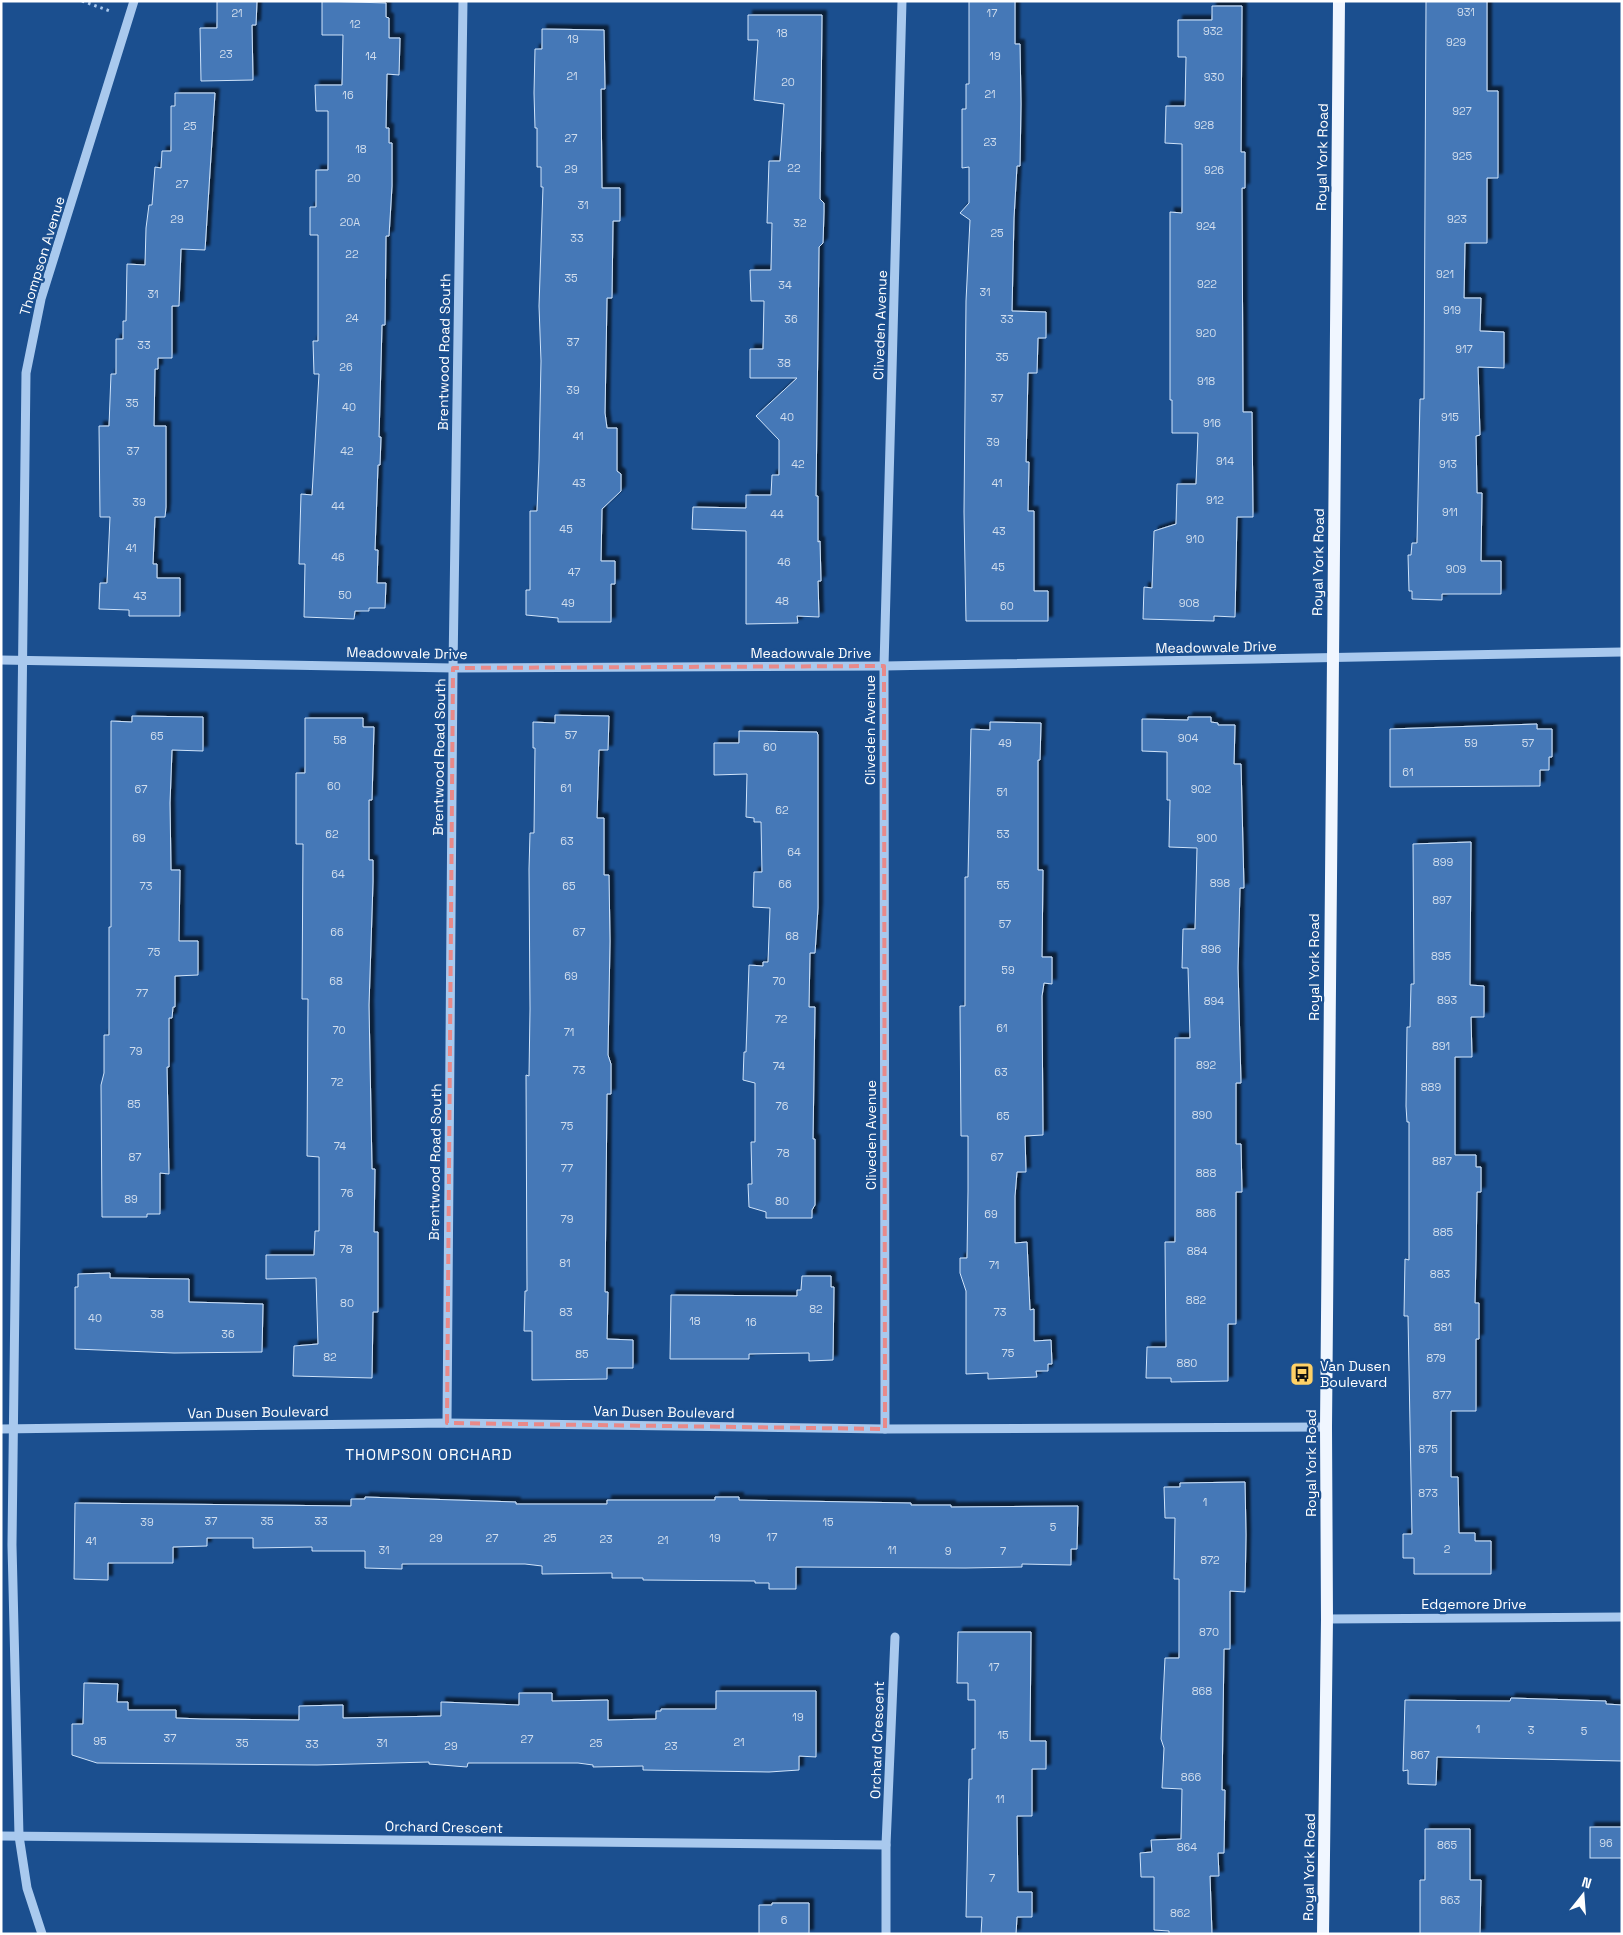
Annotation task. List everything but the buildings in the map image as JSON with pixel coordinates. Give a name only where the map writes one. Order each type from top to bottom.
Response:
[{"type":"main road","name":"Royal York Road","points":[[1323,1934],[1327,1620],[1326,1427],[1332,658],[1339,1]]},
{"type":"street","name":"Thompson Avenue","points":[[42,1934],[27,1888],[20,1836],[12,1545],[26,373],[41,299],[134,1]]},
{"type":"street","name":"Brentwood Road South","points":[[447,1423],[453,668],[463,1]]},
{"type":"street","name":"Cliveden Avenue","points":[[885,1429],[884,666],[902,1]]},
{"type":"street","name":"Meadowvale Drive","points":[[1,660],[453,668],[884,666],[1622,652]]},
{"type":"street","name":"Van Dusen Boulevard","points":[[1,1429],[447,1423],[885,1429],[1326,1427]]},
{"type":"street","name":"Edgemore Drive","points":[[1327,1620],[1622,1617]]},
{"type":"street","name":"Orchard Crescent","points":[[886,1934],[886,1845],[895,1637]]},
{"type":"street","name":"Orchard Crescent","points":[[1,1836],[886,1845]]},
{"type":"path","points":[[82,1],[130,17]]},
{"type":"highlighted area","points":[[884,666],[885,1429],[447,1423],[453,668]]},
{"type":"place","name":"Van Dusen Boulevard","points":[[1302,1374]]},
{"type":"district","name":"THOMPSON ORCHARD","points":[[429,1454]]}]
